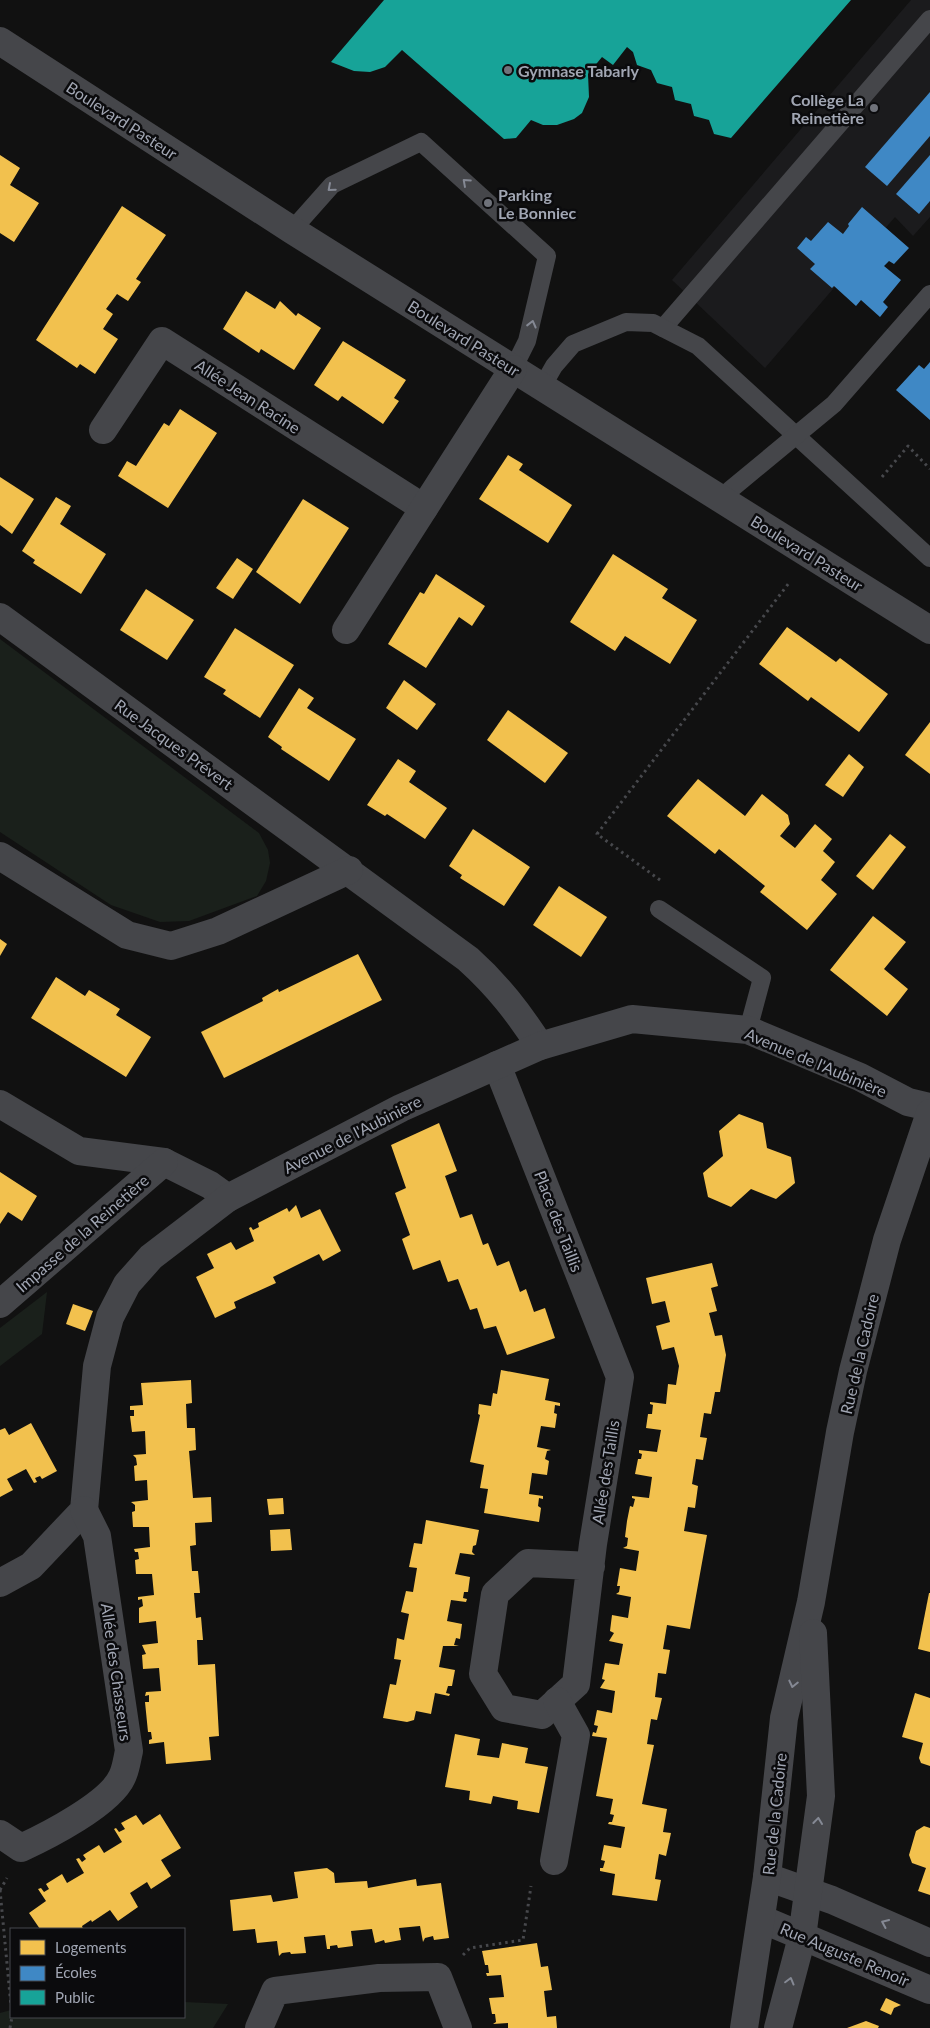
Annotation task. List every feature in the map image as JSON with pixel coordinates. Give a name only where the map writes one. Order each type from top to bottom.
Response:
[{"type":"street","name":"Boulevard Pasteur","points":[[0,41],[292,230],[930,630]]},
{"type":"street","name":"Allée Jean Racine","points":[[103,430],[162,341],[424,508]]},
{"type":"street","points":[[346,630],[513,369]]},
{"type":"street","name":"Rue Jacques Prévert","points":[[0,617],[349,870],[468,959],[500,990],[540,1046]]},
{"type":"street","points":[[0,856],[127,935],[171,946],[218,931],[349,870]]},
{"type":"street","name":"Avenue de l'Aubinière","points":[[84,1510],[98,1366],[110,1317],[127,1284],[152,1257],[228,1198],[401,1108],[540,1046],[632,1019],[748,1030],[860,1077],[908,1102],[930,1107]]},
{"type":"street","name":"Place des Taillis","points":[[497,1065],[620,1377]]},
{"type":"street","points":[[0,1104],[80,1151],[164,1162],[210,1185],[228,1198]]},
{"type":"street","name":"Rue de la Cadoire","points":[[744,2028],[767,1877],[784,1718],[811,1602],[853,1371],[887,1240],[930,1113]]},
{"type":"street","name":"Impasse de la Reinetière","points":[[0,1304],[164,1162]]},
{"type":"street","name":"Allée des Taillis","points":[[591,1566],[528,1563],[495,1594],[483,1674],[504,1708],[542,1715],[576,1684],[591,1566],[620,1377]]},
{"type":"street","points":[[0,1583],[31,1566],[84,1510]]},
{"type":"street","name":"Allée des Chasseurs","points":[[0,1834],[21,1848],[47,1837],[104,1799],[122,1778],[129,1751],[97,1536],[84,1510]]},
{"type":"street","name":"Rue de la Cadoire","points":[[778,2028],[802,1937],[821,1796],[819,1724],[811,1602]]},
{"type":"street","points":[[554,1861],[576,1735],[557,1701]]},
{"type":"street","points":[[767,1877],[832,1900],[930,1943]]},
{"type":"street","name":"Rue Auguste Renoir","points":[[761,1919],[930,1990]]},
{"type":"street","points":[[259,2028],[275,1991],[379,1978],[438,1977],[458,2028]]},
{"type":"lane","points":[[663,328],[930,19]]},
{"type":"lane","points":[[292,230],[332,185],[421,142],[547,256],[527,341],[513,369]]},
{"type":"lane","points":[[725,502],[730,490],[797,437],[834,404],[930,294]]},
{"type":"lane","points":[[542,387],[554,366],[574,344],[626,322],[653,323],[698,346],[930,558]]},
{"type":"lane","points":[[658,909],[762,978],[748,1030]]},
{"type":"path","points":[[864,498],[908,446],[930,468]]},
{"type":"path","points":[[658,909],[673,889],[598,834],[811,554]]},
{"type":"path","points":[[438,1977],[470,1948],[523,1940],[532,1872],[554,1861]]},
{"type":"path","points":[[0,1890],[10,1995]]},
{"type":"shaded area","name":"Collège La Reinetière","points":[[911,0],[930,0],[930,217],[913,236],[895,217],[765,368],[672,280]]},
{"type":"shaded area","points":[[0,639],[259,833],[268,850],[270,863],[266,881],[257,896],[189,921],[160,922],[111,905],[0,832]]},
{"type":"shaded area","points":[[47,1292],[42,1334],[0,1366],[0,1328]]},
{"type":"shaded area","points":[[185,2002],[228,2004],[213,2028],[0,2028],[0,2013],[10,2010],[10,2018],[185,2018]]},
{"type":"building: Logements","points":[[0,155],[20,168],[10,185],[39,203],[14,242],[0,233]]},
{"type":"building: Logements","points":[[122,206],[166,235],[136,279],[141,282],[128,301],[117,294],[106,309],[113,314],[103,329],[118,339],[95,374],[80,364],[77,368],[36,340]]},
{"type":"building: Logements","points":[[246,291],[275,309],[280,301],[296,316],[298,313],[321,328],[294,370],[261,349],[259,353],[223,329]]},
{"type":"building: Logements","points":[[343,341],[406,380],[394,398],[399,401],[383,424],[342,396],[338,401],[314,385]]},
{"type":"building: Logements","points":[[180,409],[217,433],[168,508],[118,476],[127,461],[136,466],[164,423],[169,426]]},
{"type":"building: Logements","points":[[508,455],[523,464],[519,470],[572,505],[548,543],[479,499]]},
{"type":"building: Logements","points":[[0,477],[34,499],[12,534],[0,525]]},
{"type":"building: Logements","points":[[56,497],[71,506],[60,524],[106,554],[81,594],[33,563],[35,560],[22,551]]},
{"type":"building: Logements","points":[[303,499],[349,528],[300,604],[256,572]]},
{"type":"building: Logements","points":[[613,554],[668,589],[662,598],[697,620],[670,664],[625,636],[615,651],[570,622]]},
{"type":"building: Logements","points":[[237,558],[253,569],[233,599],[216,588]]},
{"type":"building: Logements","points":[[436,574],[485,606],[472,626],[459,617],[426,668],[388,644],[420,592],[424,594]]},
{"type":"building: Logements","points":[[146,589],[194,620],[167,660],[120,630]]},
{"type":"building: Logements","points":[[787,627],[836,662],[840,658],[888,694],[859,732],[811,697],[808,701],[759,664]]},
{"type":"building: Logements","points":[[235,628],[294,665],[260,718],[223,694],[226,690],[204,677]]},
{"type":"building: Logements","points":[[404,680],[436,704],[417,730],[386,708]]},
{"type":"building: Logements","points":[[299,688],[314,698],[307,708],[356,739],[329,781],[281,749],[282,747],[268,737]]},
{"type":"building: Logements","points":[[508,710],[568,753],[545,783],[487,740]]},
{"type":"building: Logements","points":[[930,722],[930,774],[905,755]]},
{"type":"building: Logements","points":[[849,754],[864,767],[843,797],[825,785]]},
{"type":"building: Logements","points":[[398,759],[416,771],[409,782],[447,808],[425,839],[387,814],[385,816],[367,805]]},
{"type":"building: Logements","points":[[698,779],[745,816],[762,794],[788,815],[790,824],[780,836],[795,848],[815,824],[832,839],[823,851],[835,862],[821,880],[837,894],[807,930],[760,892],[765,886],[719,849],[715,854],[667,816]]},
{"type":"building: Logements","points":[[473,829],[530,867],[504,906],[460,878],[462,875],[449,866]]},
{"type":"building: Logements","points":[[890,834],[906,847],[873,890],[856,876]]},
{"type":"building: Logements","points":[[559,886],[607,917],[581,957],[533,925]]},
{"type":"building: Logements","points":[[873,916],[906,942],[884,969],[908,989],[887,1016],[830,970]]},
{"type":"building: Logements","points":[[0,939],[7,944],[0,956]]},
{"type":"building: Logements","points":[[358,954],[382,1000],[224,1078],[201,1032],[263,1001],[262,998],[278,989],[279,992]]},
{"type":"building: Logements","points":[[56,977],[85,996],[89,990],[120,1009],[116,1015],[151,1037],[126,1077],[31,1018]]},
{"type":"building: Logements","points":[[739,1114],[763,1123],[767,1148],[791,1157],[795,1183],[776,1199],[751,1189],[731,1207],[708,1197],[703,1173],[723,1156],[719,1131]]},
{"type":"building: Logements","points":[[439,1123],[457,1171],[445,1176],[460,1218],[472,1214],[483,1245],[488,1243],[497,1266],[509,1261],[520,1292],[526,1289],[534,1312],[545,1308],[555,1338],[507,1355],[496,1326],[484,1329],[477,1308],[470,1310],[458,1279],[448,1282],[440,1260],[413,1270],[402,1239],[410,1235],[395,1193],[406,1188],[391,1145]]},
{"type":"building: Logements","points":[[0,1172],[37,1196],[22,1221],[8,1212],[0,1224]]},
{"type":"building: Logements","points":[[296,1205],[301,1218],[320,1209],[341,1251],[323,1261],[319,1254],[273,1277],[276,1283],[234,1302],[236,1308],[215,1318],[196,1277],[214,1268],[207,1254],[231,1242],[236,1250],[254,1241],[249,1228],[251,1227],[253,1230],[259,1227],[258,1223],[287,1208],[289,1212]]},
{"type":"building: Logements","points":[[712,1263],[718,1286],[711,1288],[717,1311],[709,1313],[715,1336],[722,1335],[726,1355],[720,1392],[715,1392],[711,1414],[704,1413],[700,1437],[707,1438],[703,1460],[696,1459],[692,1484],[698,1486],[695,1508],[688,1507],[684,1531],[707,1535],[690,1629],[667,1625],[663,1649],[670,1650],[666,1674],[658,1673],[655,1697],[662,1698],[657,1720],[651,1719],[647,1744],[654,1745],[642,1804],[667,1809],[663,1832],[671,1833],[666,1856],[659,1854],[655,1879],[661,1880],[657,1901],[612,1895],[615,1874],[600,1871],[605,1861],[601,1860],[604,1845],[621,1848],[625,1827],[608,1824],[612,1822],[614,1815],[610,1814],[613,1799],[596,1796],[607,1738],[592,1736],[593,1732],[596,1733],[598,1726],[594,1725],[597,1710],[612,1713],[615,1691],[600,1688],[605,1680],[602,1679],[605,1663],[619,1665],[623,1644],[609,1641],[614,1633],[610,1631],[612,1615],[628,1618],[631,1597],[616,1594],[619,1592],[620,1586],[617,1586],[620,1568],[636,1571],[639,1551],[623,1548],[627,1546],[628,1538],[625,1537],[627,1521],[630,1506],[633,1507],[635,1499],[632,1496],[649,1498],[652,1477],[635,1474],[638,1459],[641,1459],[642,1454],[639,1453],[639,1450],[657,1452],[661,1430],[646,1428],[648,1414],[652,1414],[653,1405],[650,1402],[666,1404],[668,1384],[676,1385],[679,1366],[674,1347],[662,1350],[656,1326],[670,1322],[665,1301],[652,1304],[646,1278]]},
{"type":"building: Logements","points":[[73,1304],[93,1311],[85,1331],[66,1324]]},
{"type":"building: Logements","points":[[501,1370],[549,1379],[545,1400],[560,1403],[560,1406],[555,1405],[554,1413],[557,1414],[555,1428],[541,1426],[537,1447],[551,1450],[547,1451],[545,1459],[549,1461],[547,1475],[532,1473],[529,1494],[543,1496],[543,1499],[539,1498],[538,1506],[541,1508],[539,1522],[484,1513],[488,1489],[480,1488],[484,1465],[470,1462],[480,1415],[478,1414],[479,1404],[491,1406],[493,1393],[497,1394]]},
{"type":"building: Logements","points":[[191,1380],[192,1403],[186,1404],[187,1428],[195,1428],[196,1450],[189,1451],[193,1498],[211,1497],[212,1522],[195,1523],[196,1545],[190,1546],[192,1571],[198,1571],[200,1593],[194,1593],[196,1618],[201,1617],[203,1640],[197,1640],[198,1665],[215,1664],[219,1736],[209,1737],[211,1760],[166,1764],[164,1742],[149,1744],[149,1740],[152,1739],[151,1732],[148,1732],[145,1702],[149,1702],[149,1695],[145,1696],[146,1692],[161,1691],[159,1668],[143,1669],[142,1655],[146,1654],[142,1645],[158,1643],[156,1621],[139,1623],[139,1608],[143,1606],[142,1599],[138,1600],[138,1597],[154,1595],[152,1574],[136,1574],[135,1560],[139,1559],[138,1552],[135,1552],[134,1549],[150,1547],[149,1527],[133,1527],[132,1512],[135,1511],[135,1505],[131,1502],[148,1500],[147,1480],[135,1481],[134,1466],[137,1465],[136,1458],[133,1455],[146,1454],[145,1431],[132,1432],[130,1416],[134,1416],[134,1410],[130,1410],[130,1406],[143,1405],[141,1383]]},
{"type":"building: Logements","points":[[31,1423],[57,1471],[42,1479],[40,1476],[35,1478],[37,1482],[34,1483],[26,1469],[7,1479],[13,1490],[0,1497],[0,1430],[5,1428],[9,1435]]},
{"type":"building: Logements","points":[[283,1498],[284,1514],[269,1515],[267,1499]]},
{"type":"building: Logements","points":[[426,1520],[479,1530],[476,1545],[473,1546],[472,1552],[475,1555],[460,1553],[455,1574],[470,1577],[468,1592],[464,1592],[463,1598],[467,1599],[466,1602],[451,1600],[447,1621],[462,1624],[460,1639],[456,1638],[454,1645],[459,1646],[443,1646],[439,1667],[455,1670],[452,1686],[448,1686],[446,1693],[450,1694],[449,1696],[435,1693],[431,1714],[416,1711],[414,1720],[407,1722],[383,1718],[390,1684],[396,1685],[401,1660],[394,1659],[397,1638],[404,1640],[409,1614],[401,1612],[406,1591],[413,1592],[417,1568],[409,1567],[414,1543],[422,1544]]},
{"type":"building: Logements","points":[[290,1529],[292,1550],[271,1551],[270,1530]]},
{"type":"building: Logements","points":[[930,1593],[930,1652],[918,1649]]},
{"type":"building: Logements","points":[[915,1693],[930,1698],[930,1766],[921,1763],[919,1758],[923,1743],[902,1737]]},
{"type":"building: Logements","points":[[455,1734],[480,1739],[477,1755],[499,1758],[502,1743],[528,1748],[525,1763],[548,1767],[539,1813],[517,1809],[518,1801],[493,1796],[491,1804],[469,1800],[470,1791],[445,1787]]},
{"type":"building: Logements","points":[[160,1814],[181,1848],[161,1860],[171,1876],[151,1889],[147,1882],[130,1893],[138,1907],[118,1921],[110,1910],[92,1922],[91,1920],[82,1926],[83,1928],[39,1928],[29,1913],[46,1901],[38,1889],[41,1888],[44,1892],[49,1889],[46,1884],[62,1874],[67,1883],[84,1873],[76,1859],[79,1858],[82,1862],[86,1859],[83,1855],[99,1845],[104,1853],[122,1842],[114,1829],[116,1828],[119,1832],[125,1829],[121,1823],[136,1815],[143,1825]]},
{"type":"building: Logements","points":[[924,1826],[930,1828],[930,1895],[918,1891],[926,1868],[912,1863],[909,1855],[916,1831]]},
{"type":"building: Logements","points":[[327,1868],[334,1873],[335,1883],[367,1881],[368,1888],[416,1879],[417,1886],[441,1883],[449,1938],[434,1940],[433,1936],[425,1938],[423,1942],[420,1926],[399,1928],[401,1940],[385,1943],[384,1940],[375,1943],[372,1929],[351,1931],[353,1946],[338,1948],[337,1945],[330,1946],[330,1949],[327,1949],[325,1935],[304,1937],[306,1953],[291,1954],[290,1952],[282,1953],[279,1956],[277,1941],[257,1943],[255,1929],[233,1931],[230,1900],[271,1895],[273,1902],[298,1898],[294,1872]]},
{"type":"building: Logements","points":[[537,1943],[541,1967],[548,1966],[552,1990],[544,1991],[547,2017],[556,2016],[557,2028],[508,2028],[508,2023],[493,2024],[496,2022],[495,2014],[492,2014],[489,1998],[504,1997],[501,1975],[487,1976],[486,1973],[489,1973],[488,1965],[485,1965],[482,1951]]},
{"type":"building: Logements","points":[[886,1998],[901,2005],[894,2008],[891,2015],[880,2010]]},
{"type":"building: Logements","points":[[866,2021],[879,2026],[878,2028],[847,2028]]},
{"type":"building: Écoles","points":[[930,92],[930,136],[887,186],[865,167]]},
{"type":"building: Écoles","points":[[930,155],[930,201],[919,214],[896,194]]},
{"type":"building: Écoles","points":[[862,207],[909,248],[894,264],[889,261],[884,266],[901,280],[883,302],[888,307],[880,317],[861,300],[856,306],[834,286],[832,288],[810,269],[815,264],[797,248],[806,237],[811,241],[828,222],[843,234],[849,226],[848,224]]},
{"type":"building: Écoles","points":[[930,362],[930,420],[896,390],[919,365],[924,369]]},
{"type":"building: Public","name":"Gymnase Tabarly","points":[[384,0],[851,0],[731,138],[714,134],[709,120],[694,116],[691,104],[675,100],[672,87],[657,83],[651,70],[637,65],[633,52],[627,47],[613,65],[602,57],[588,74],[589,97],[582,113],[574,119],[557,125],[543,125],[531,120],[516,138],[504,139],[402,50],[385,67],[370,72],[354,71],[331,62]]},
{"type":"place","name":"Gymnase Tabarly","points":[[508,70]]},
{"type":"place","name":"Collège La Reinetière","points":[[874,108]]},
{"type":"place","name":"Parking Le Bonniec","points":[[488,203]]}]
